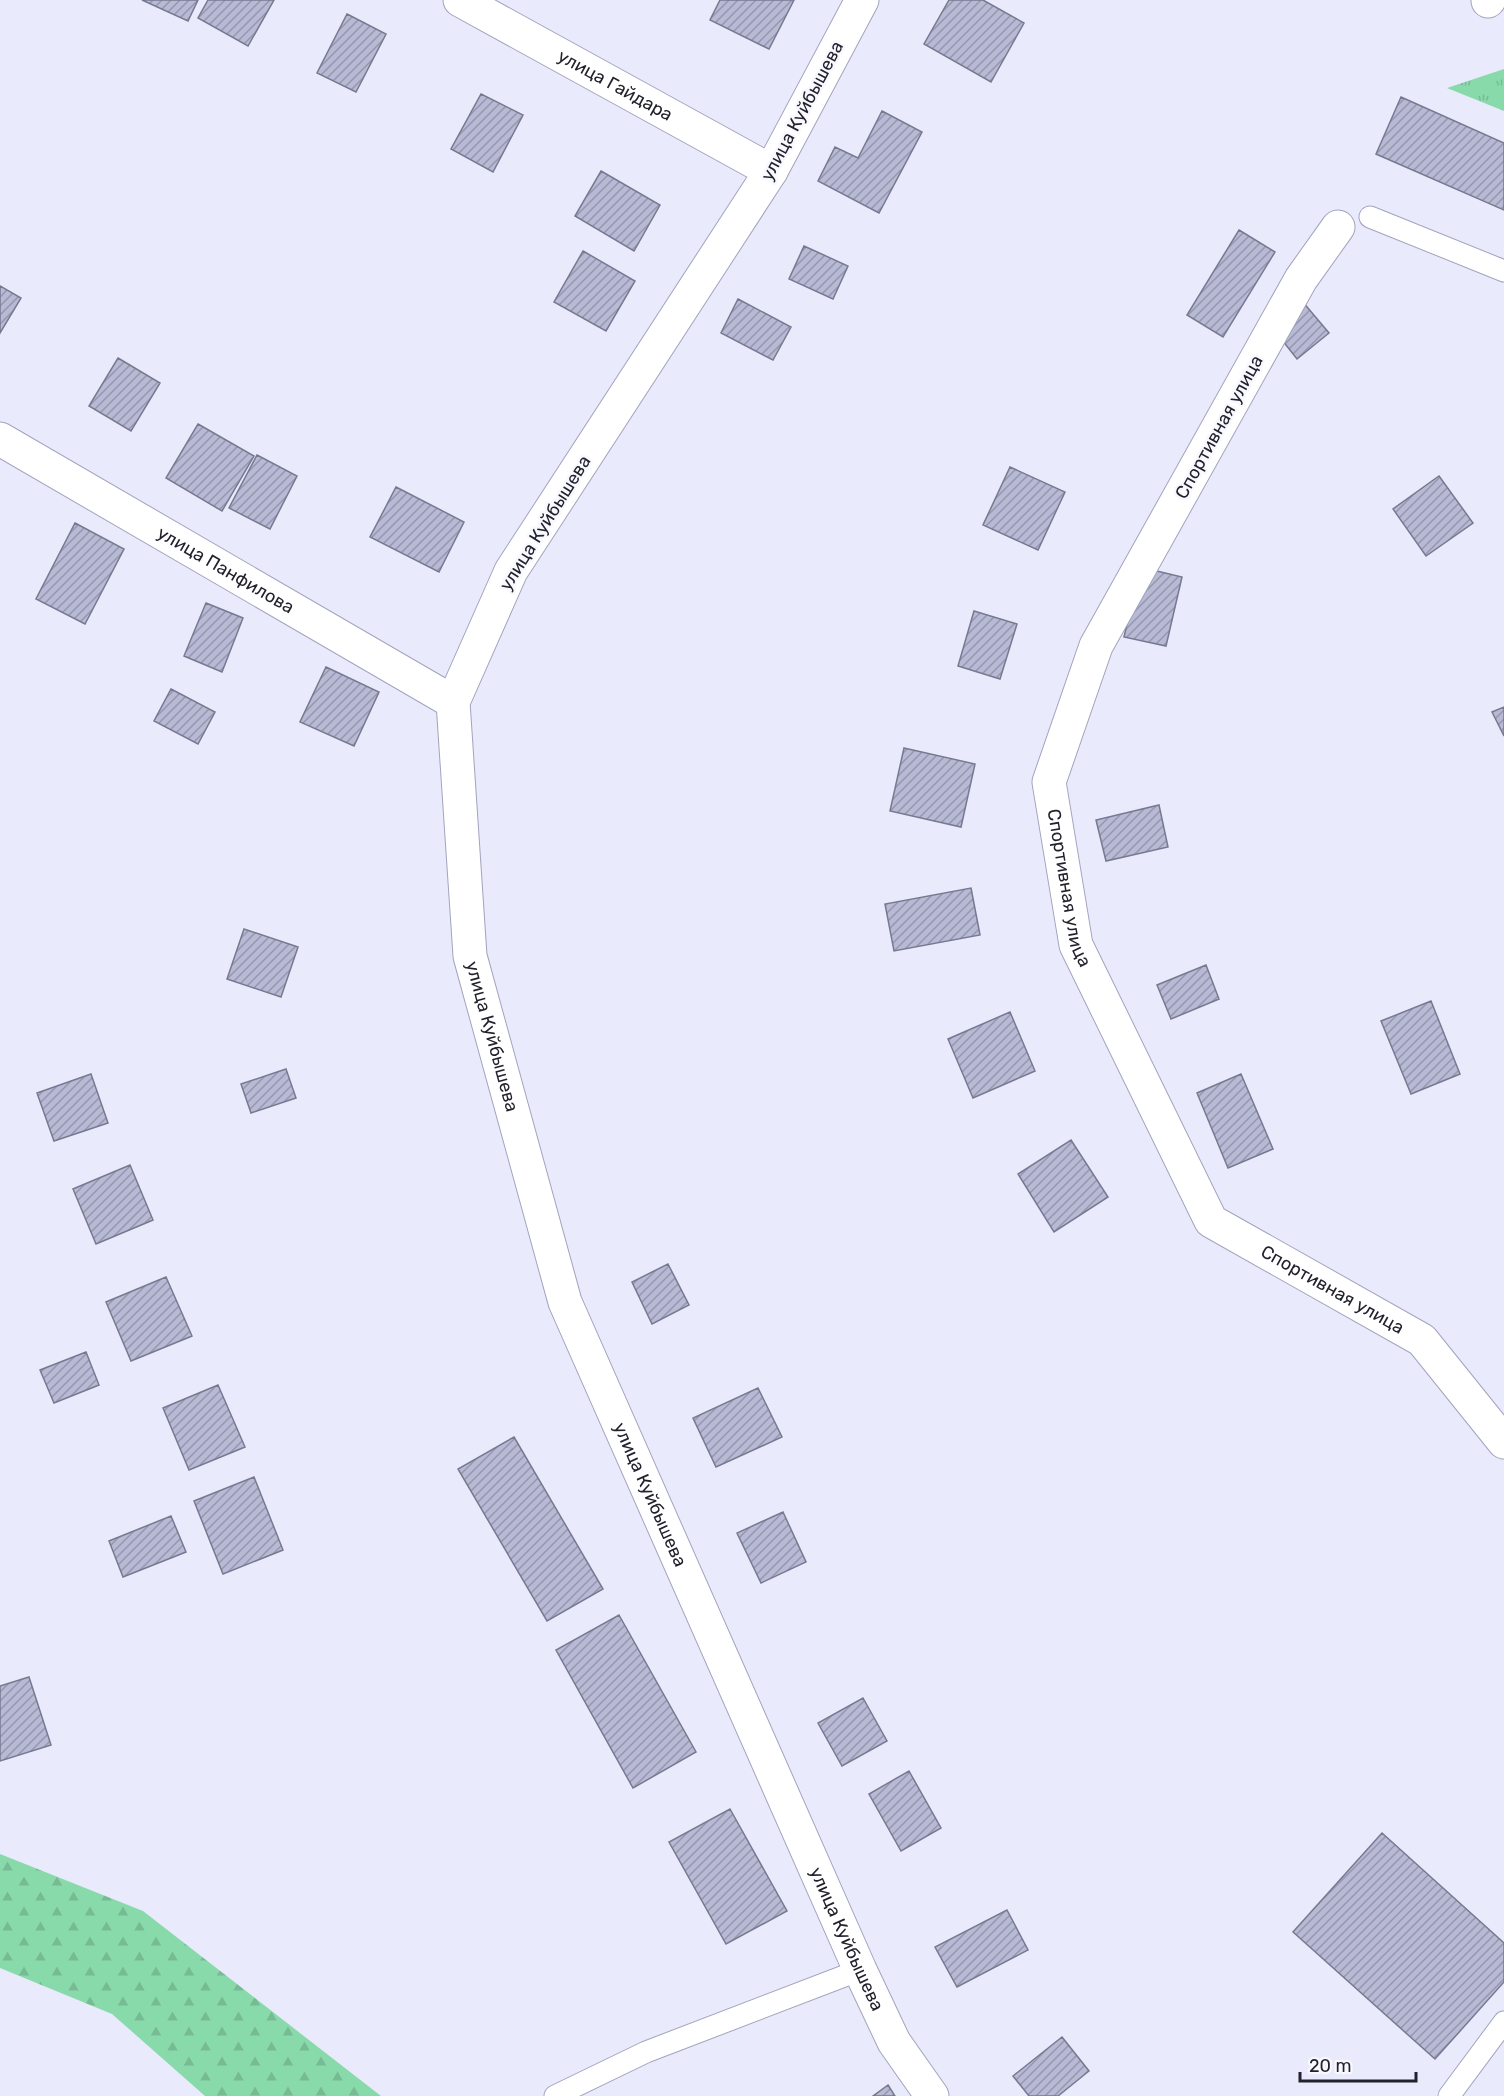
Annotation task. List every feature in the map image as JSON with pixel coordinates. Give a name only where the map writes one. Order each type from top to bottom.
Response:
[{"type":"street","name":"улица Гайдара","points":[[460,0],[771,171]]},
{"type":"street","name":"улица Куйбышева","points":[[862,0],[771,171],[511,571],[453,702],[471,956],[565,1302],[860,1970],[894,2042],[932,2096]]},
{"type":"street","name":"Спортивная улица","points":[[1338,227],[1301,279],[1096,646],[1049,782],[1076,945],[1211,1221],[1422,1340],[1504,1442]]},
{"type":"street","name":"улица Панфилова","points":[[0,439],[453,702]]},
{"type":"lane","points":[[1370,217],[1504,271]]},
{"type":"lane","points":[[555,2096],[646,2052],[860,1970]]},
{"type":"lane","points":[[1449,2096],[1504,2022]]},
{"type":"green space","points":[[1504,69],[1504,111],[1447,88]]},
{"type":"green space","points":[[0,1854],[143,1911],[381,2096],[205,2096],[112,2014],[0,1968]]},
{"type":"building","points":[[142,0],[198,0],[188,21]]},
{"type":"building","points":[[208,0],[274,0],[248,46],[198,18]]},
{"type":"building","points":[[720,0],[794,0],[769,49],[710,20]]},
{"type":"building","points":[[949,0],[983,0],[1024,23],[991,82],[924,44]]},
{"type":"building","points":[[347,14],[386,34],[356,92],[317,73]]},
{"type":"building","points":[[481,94],[523,115],[493,172],[451,149]]},
{"type":"building","points":[[1401,97],[1504,143],[1504,210],[1376,154]]},
{"type":"building","points":[[882,111],[922,132],[879,213],[818,181],[835,147],[858,158]]},
{"type":"building","points":[[601,171],[660,205],[634,251],[575,216]]},
{"type":"building","points":[[1239,230],[1275,252],[1223,337],[1187,315]]},
{"type":"building","points":[[804,246],[848,266],[833,299],[789,279]]},
{"type":"building","points":[[583,251],[635,281],[606,331],[554,302]]},
{"type":"building","points":[[0,286],[21,298],[0,333]]},
{"type":"building","points":[[738,299],[791,327],[773,360],[721,333]]},
{"type":"building","points":[[1302,301],[1329,333],[1297,359],[1271,326]]},
{"type":"building","points":[[118,358],[160,383],[131,431],[89,406]]},
{"type":"building","points":[[198,424],[254,456],[222,511],[166,478]]},
{"type":"building","points":[[257,455],[297,476],[270,529],[229,508]]},
{"type":"building","points":[[1010,467],[1065,492],[1038,550],[983,525]]},
{"type":"building","points":[[1439,476],[1473,523],[1426,556],[1393,509]]},
{"type":"building","points":[[396,487],[464,522],[439,572],[370,537]]},
{"type":"building","points":[[75,523],[124,549],[85,624],[36,599]]},
{"type":"building","points":[[1140,567],[1182,577],[1166,646],[1124,637]]},
{"type":"building","points":[[206,603],[243,618],[222,672],[184,656]]},
{"type":"building","points":[[974,611],[1017,624],[1000,679],[958,666]]},
{"type":"building","points":[[326,667],[379,692],[354,746],[300,722]]},
{"type":"building","points":[[171,689],[215,712],[198,744],[154,721]]},
{"type":"building","points":[[1504,707],[1504,736],[1492,712]]},
{"type":"building","points":[[904,748],[975,764],[961,827],[890,811]]},
{"type":"building","points":[[1159,805],[1168,847],[1106,861],[1096,820]]},
{"type":"building","points":[[971,888],[980,935],[894,951],[885,904]]},
{"type":"building","points":[[244,929],[298,947],[281,997],[227,979]]},
{"type":"building","points":[[1206,965],[1219,999],[1171,1019],[1157,985]]},
{"type":"building","points":[[1431,1001],[1460,1074],[1411,1094],[1381,1021]]},
{"type":"building","points":[[1010,1012],[1035,1071],[973,1098],[948,1039]]},
{"type":"building","points":[[286,1069],[296,1098],[251,1113],[241,1084]]},
{"type":"building","points":[[91,1074],[108,1123],[54,1141],[37,1093]]},
{"type":"building","points":[[1241,1074],[1273,1149],[1228,1168],[1197,1093]]},
{"type":"building","points":[[1071,1140],[1108,1197],[1054,1232],[1018,1174]]},
{"type":"building","points":[[130,1165],[153,1220],[96,1244],[73,1189]]},
{"type":"building","points":[[668,1264],[689,1305],[652,1324],[632,1282]]},
{"type":"building","points":[[166,1277],[192,1336],[131,1361],[106,1302]]},
{"type":"building","points":[[86,1352],[99,1385],[54,1403],[40,1370]]},
{"type":"building","points":[[218,1385],[245,1447],[189,1470],[163,1408]]},
{"type":"building","points":[[758,1388],[782,1437],[716,1467],[693,1418]]},
{"type":"building","points":[[514,1437],[603,1589],[547,1621],[458,1469]]},
{"type":"building","points":[[254,1477],[283,1550],[223,1574],[194,1501]]},
{"type":"building","points":[[783,1512],[806,1562],[761,1583],[737,1533]]},
{"type":"building","points":[[171,1516],[186,1552],[123,1577],[109,1541]]},
{"type":"building","points":[[619,1615],[696,1752],[633,1788],[556,1650]]},
{"type":"building","points":[[29,1677],[51,1745],[0,1761],[0,1686]]},
{"type":"building","points":[[863,1698],[887,1741],[842,1766],[818,1723]]},
{"type":"building","points":[[909,1771],[941,1828],[901,1851],[869,1794]]},
{"type":"building","points":[[730,1809],[787,1911],[726,1944],[669,1842]]},
{"type":"building","points":[[1382,1833],[1504,1943],[1504,1982],[1435,2059],[1293,1932]]},
{"type":"building","points":[[1007,1910],[1028,1950],[957,1987],[935,1947]]},
{"type":"building","points":[[1062,2037],[1089,2071],[1058,2096],[1029,2096],[1013,2076]]},
{"type":"building","points":[[888,2085],[895,2096],[873,2096]]}]
